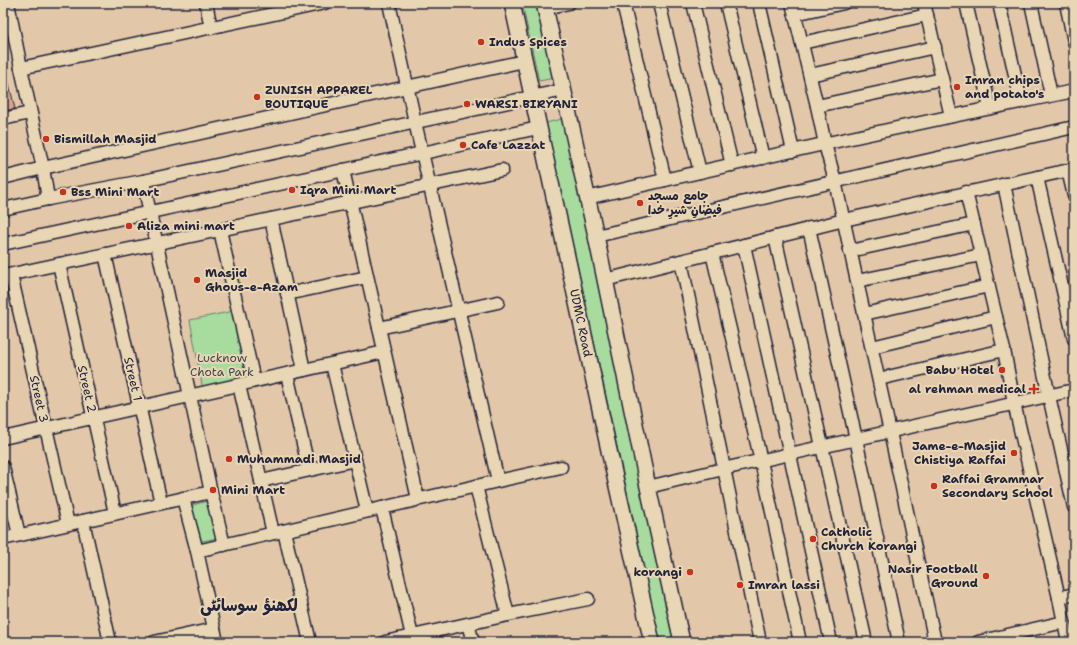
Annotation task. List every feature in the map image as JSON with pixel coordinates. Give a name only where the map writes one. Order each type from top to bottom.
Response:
[{"type":"main road","name":"UDMC Road","points":[[512,3],[538,128],[652,642]]},
{"type":"main road","points":[[545,6],[596,236],[682,642]]},
{"type":"street","points":[[8,3],[30,113],[43,168],[48,199]]},
{"type":"street","points":[[206,3],[211,28]]},
{"type":"street","points":[[21,68],[211,28],[297,6],[325,3]]},
{"type":"street","points":[[389,3],[498,481]]},
{"type":"street","points":[[545,6],[568,3]]},
{"type":"street","points":[[623,3],[665,180]]},
{"type":"street","points":[[659,3],[700,172]]},
{"type":"street","points":[[693,3],[732,165]]},
{"type":"street","points":[[726,3],[763,158]]},
{"type":"street","points":[[759,3],[793,151]]},
{"type":"street","points":[[844,3],[794,8],[844,220],[935,642]]},
{"type":"street","points":[[966,3],[990,108]]},
{"type":"street","points":[[999,3],[1021,102]]},
{"type":"street","points":[[1031,3],[1051,95]]},
{"type":"street","points":[[1066,3],[1074,42]]},
{"type":"street","points":[[802,43],[926,9],[951,116]]},
{"type":"street","points":[[810,75],[935,47]]},
{"type":"street","points":[[3,178],[524,61]]},
{"type":"street","points":[[817,106],[942,80]]},
{"type":"street","points":[[3,210],[48,199],[143,181],[564,90]]},
{"type":"street","points":[[587,198],[793,151],[1074,90]]},
{"type":"street","points":[[3,119],[30,113]]},
{"type":"street","points":[[596,236],[1074,127]]},
{"type":"street","points":[[3,244],[538,128]]},
{"type":"street","points":[[343,170],[418,499]]},
{"type":"street","points":[[7,275],[502,170]]},
{"type":"street","points":[[605,280],[809,228],[966,192],[1071,170],[1074,196]]},
{"type":"street","points":[[1037,177],[1074,339]]},
{"type":"street","points":[[143,181],[211,492],[224,544]]},
{"type":"street","points":[[1004,184],[1074,507]]},
{"type":"street","points":[[966,192],[1004,350],[1014,403],[1068,642]]},
{"type":"street","points":[[270,219],[304,370]]},
{"type":"street","points":[[850,251],[974,224]]},
{"type":"street","points":[[809,228],[899,642]]},
{"type":"street","points":[[220,230],[254,381]]},
{"type":"street","points":[[775,237],[866,642]]},
{"type":"street","points":[[744,244],[831,642]]},
{"type":"street","points":[[712,253],[761,461],[800,642]]},
{"type":"street","name":"Street 1","points":[[105,254],[161,503]]},
{"type":"street","points":[[857,281],[981,255]]},
{"type":"street","points":[[681,260],[760,642]]},
{"type":"street","name":"Street 2","points":[[59,264],[115,513]]},
{"type":"street","name":"Street 3","points":[[7,275],[46,428],[68,524]]},
{"type":"street","points":[[287,294],[367,276]]},
{"type":"street","points":[[864,314],[989,286]]},
{"type":"street","points":[[379,328],[498,302]]},
{"type":"street","points":[[872,347],[996,317]]},
{"type":"street","points":[[879,379],[1004,350]]},
{"type":"street","points":[[3,438],[384,352]]},
{"type":"street","points":[[332,364],[366,511]]},
{"type":"street","points":[[287,374],[309,470]]},
{"type":"street","points":[[239,385],[261,481],[279,532],[310,642]]},
{"type":"street","points":[[648,487],[1074,390]]},
{"type":"street","points":[[261,481],[355,460]]},
{"type":"street","points":[[3,467],[19,535]]},
{"type":"street","points":[[197,551],[561,467]]},
{"type":"street","points":[[476,486],[508,615]]},
{"type":"street","points":[[3,539],[211,492]]},
{"type":"street","points":[[183,498],[197,551],[216,642]]},
{"type":"street","points":[[382,508],[412,636]]},
{"type":"street","points":[[83,521],[110,642]]},
{"type":"street","points":[[1059,598],[1074,594]]},
{"type":"street","points":[[385,642],[588,599]]},
{"type":"street","points":[[978,642],[1064,622]]},
{"type":"street","points":[[468,624],[472,642]]},
{"type":"street","points":[[154,642],[214,629]]},
{"type":"green space","points":[[522,3],[539,3],[555,78],[539,81]]},
{"type":"green space","points":[[562,119],[677,642],[660,642],[546,123]]},
{"type":"green space","name":"Lucknow Chota Park","points":[[234,311],[249,384],[212,393],[202,385],[190,320]]},
{"type":"green space","points":[[208,501],[217,538],[198,542],[189,506]]},
{"type":"building","points":[[3,71],[6,71],[15,109],[3,111]]},
{"type":"place","name":"Indus Spices","points":[[481,42]]},
{"type":"place","name":"Imran chips and potato's","points":[[957,87]]},
{"type":"place","name":"ZUNISH APPAREL BOUTIQUE","points":[[257,97]]},
{"type":"place","name":"WARSI BIRYANI","points":[[467,104]]},
{"type":"place","name":"Bismillah Masjid","points":[[46,139]]},
{"type":"place","name":"Cafe Lazzat","points":[[463,145]]},
{"type":"place","name":"Iqra Mini Mart","points":[[292,190]]},
{"type":"place","name":"Bss Mini Mart","points":[[63,192]]},
{"type":"place","name":"جامع مسجد فیضانِ شیرِ خدا","points":[[640,203]]},
{"type":"place","name":"Aliza mini mart","points":[[129,226]]},
{"type":"place","name":"Masjid Ghous-e-Azam","points":[[197,280]]},
{"type":"place","name":"Babu Hotel","points":[[1002,370]]},
{"type":"place","name":"al rehman medical","points":[[1034,389]]},
{"type":"place","name":"Jame-e-Masjid Chistiya Raffai","points":[[1014,453]]},
{"type":"place","name":"Muhammadi Masjid","points":[[229,459]]},
{"type":"place","name":"Raffai Grammar Secondary School","points":[[934,486]]},
{"type":"place","name":"Mini Mart","points":[[213,490]]},
{"type":"place","name":"Catholic Church Korangi","points":[[813,539]]},
{"type":"place","name":"korangi","points":[[690,572]]},
{"type":"place","name":"Nasir Football Ground","points":[[986,576]]},
{"type":"place","name":"Imran lassi","points":[[740,585]]},
{"type":"district","name":"لکھنؤ سوسائٹی","points":[[249,605]]}]
